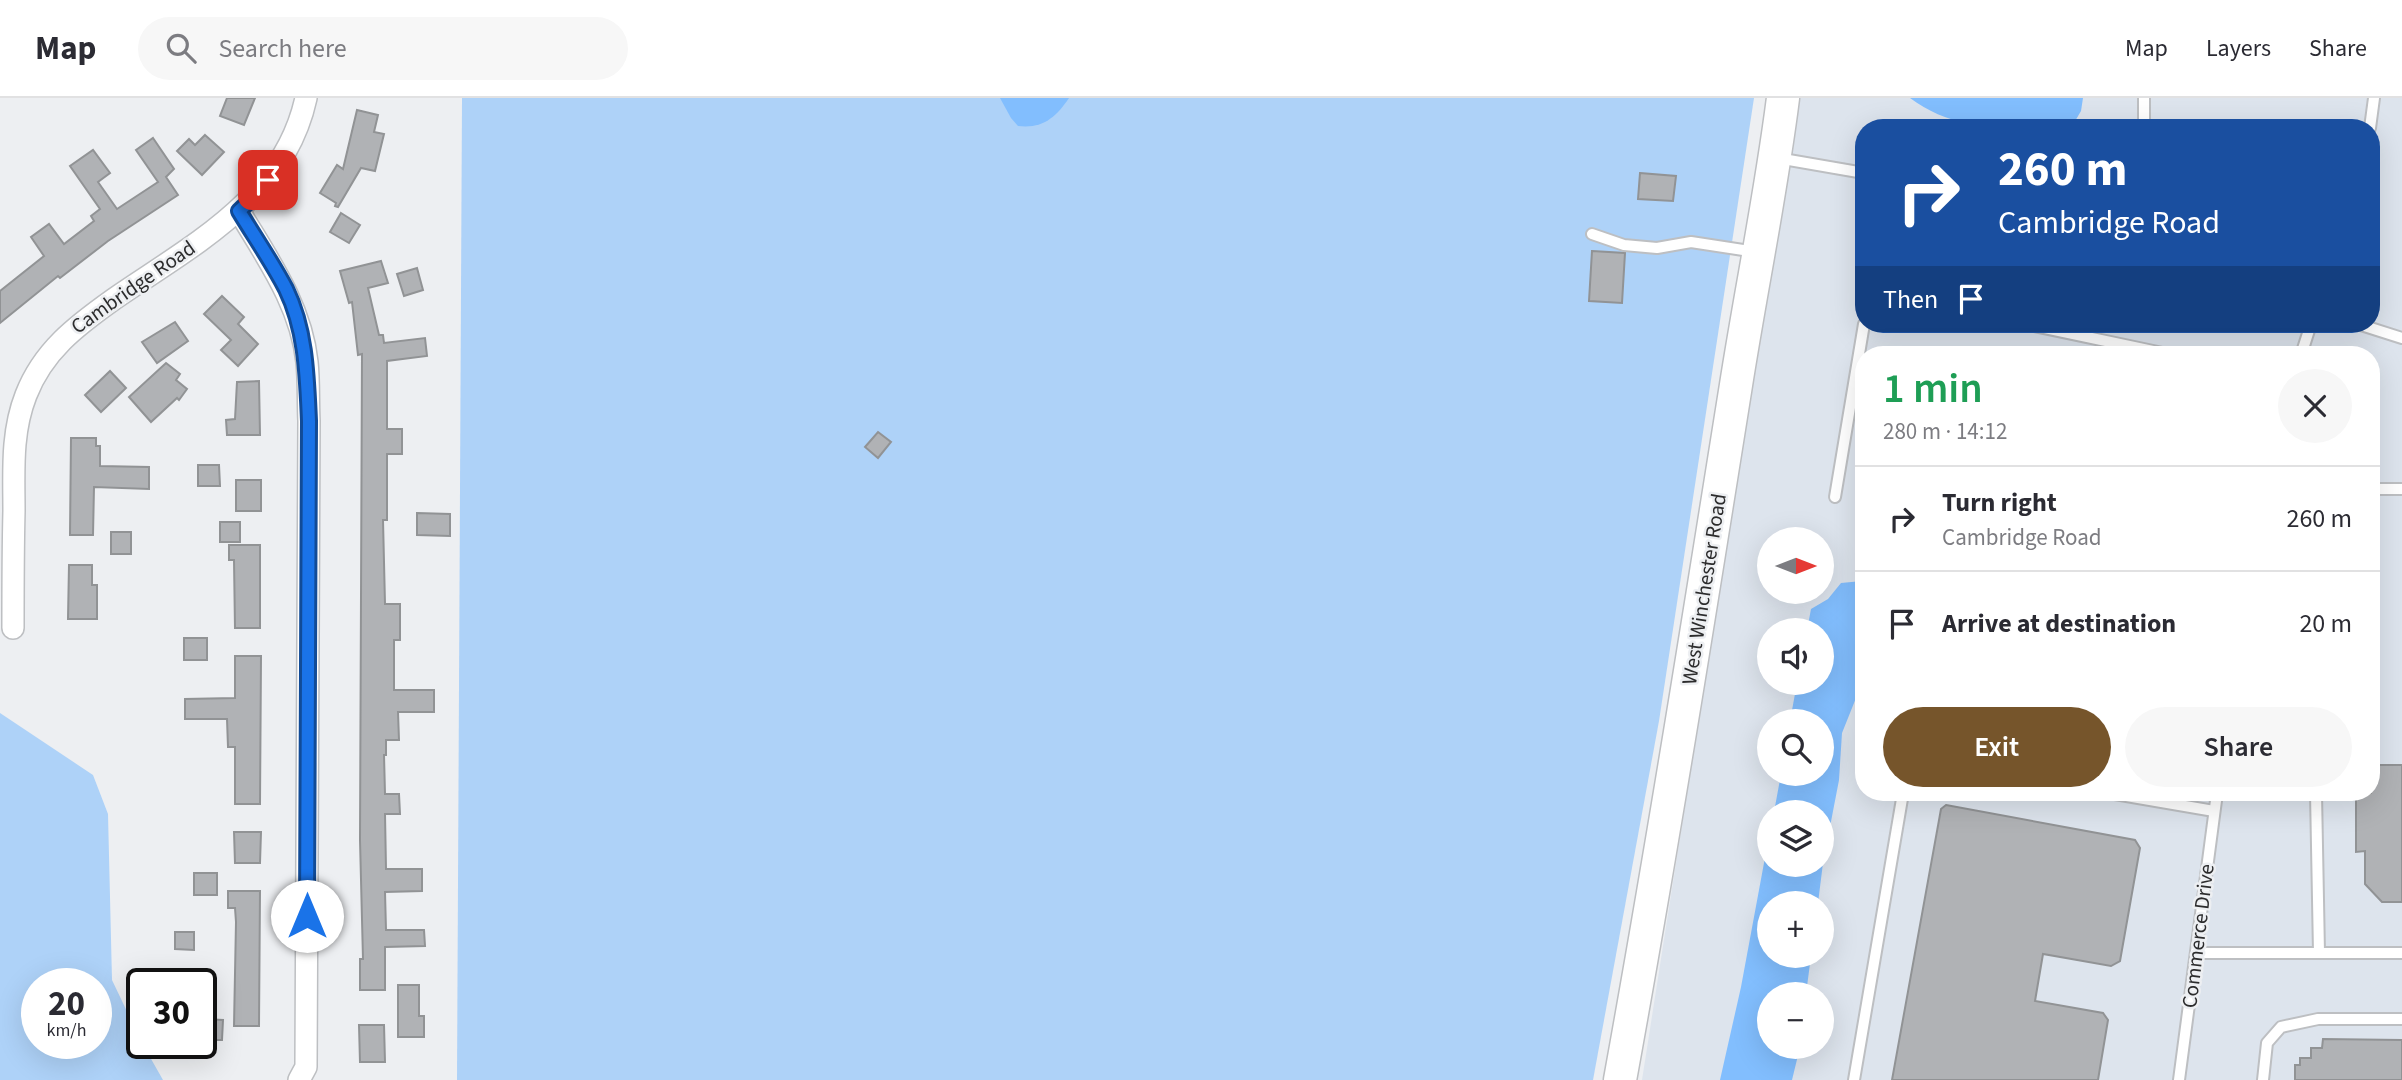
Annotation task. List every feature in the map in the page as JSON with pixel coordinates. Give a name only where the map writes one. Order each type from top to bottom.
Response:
[{"type":"main road","name":"West Winchester Road","points":[[1620,1080],[1674,780],[1783,98]]},
{"type":"street","name":"Cambridge Road","points":[[13,628],[7,536],[14,442],[18,421],[34,376],[54,346],[78,324],[225,222],[257,194],[279,165],[297,131],[306,98]]},
{"type":"street","points":[[239,211],[286,290],[306,360],[309,421],[306,1067],[299,1080]]},
{"type":"lane","points":[[2144,98],[2144,119]]},
{"type":"lane","points":[[2371,119],[2374,98]]},
{"type":"lane","points":[[1775,158],[1855,171]]},
{"type":"lane","points":[[1592,234],[1624,245],[1657,248],[1691,242],[1759,253]]},
{"type":"lane","points":[[2380,331],[2402,338]]},
{"type":"lane","points":[[2068,333],[2129,346]]},
{"type":"lane","points":[[1835,497],[1855,378]]},
{"type":"lane","points":[[2380,489],[2402,489]]},
{"type":"lane","points":[[1854,1080],[1902,801]]},
{"type":"lane","points":[[2156,801],[2214,811]]},
{"type":"lane","name":"Commerce Drive","points":[[2179,1080],[2216,801]]},
{"type":"lane","points":[[2316,801],[2319,953]]},
{"type":"lane","points":[[2196,953],[2402,953]]},
{"type":"lane","points":[[2263,1080],[2267,1043],[2281,1027],[2318,1019],[2402,1019]]},
{"type":"shaded area","points":[[462,98],[1754,98],[1659,721],[1593,1080],[457,1080]]},
{"type":"shaded area","points":[[1000,98],[1069,98],[1048,120],[1035,126],[1018,126]]},
{"type":"shaded area","points":[[1796,98],[2402,98],[2402,1080],[1642,1080]]},
{"type":"shaded area","points":[[1910,98],[2083,98],[2076,119],[1951,119],[1928,110]]},
{"type":"shaded area","points":[[1855,582],[1855,700],[1842,733],[1839,780],[1834,806],[1834,800],[1776,800],[1779,786],[1834,786],[1834,709],[1792,709],[1795,695],[1834,695],[1834,618],[1809,618],[1811,609],[1820,604],[1834,604],[1834,592],[1841,583]]},
{"type":"shaded area","points":[[0,713],[93,775],[108,814],[112,968],[21,968],[21,1059],[112,1059],[112,980],[126,1009],[126,1059],[151,1059],[163,1080],[0,1080]]},
{"type":"shaded area","points":[[1761,877],[1821,877],[1820,891],[1759,891]]},
{"type":"shaded area","points":[[1757,901],[1757,968],[1809,968],[1808,982],[1757,982],[1757,1059],[1797,1059],[1792,1080],[1720,1080]]},
{"type":"building","points":[[227,98],[255,98],[244,125],[220,116]]},
{"type":"building","points":[[357,110],[378,115],[374,132],[384,134],[375,171],[361,168],[338,207],[320,193],[337,165],[343,169]]},
{"type":"building","points":[[205,135],[224,152],[202,175],[177,151],[189,139],[195,145]]},
{"type":"building","points":[[153,138],[174,169],[166,177],[178,195],[108,241],[60,278],[58,276],[0,323],[0,291],[44,256],[31,237],[49,224],[64,244],[94,221],[91,216],[100,209],[70,166],[93,150],[110,173],[98,182],[117,209],[158,182],[136,150]]},
{"type":"building","points":[[1640,173],[1676,176],[1673,201],[1638,199]]},
{"type":"building","points":[[341,213],[360,225],[349,243],[330,232]]},
{"type":"building","points":[[1592,251],[1625,253],[1622,303],[1589,301]]},
{"type":"building","points":[[381,261],[388,283],[368,288],[379,335],[383,335],[384,343],[425,338],[427,356],[387,361],[387,429],[402,429],[402,454],[387,454],[387,520],[383,520],[385,604],[400,604],[400,640],[394,640],[394,690],[434,690],[434,712],[398,712],[399,740],[386,740],[384,755],[385,794],[399,794],[400,814],[385,814],[386,869],[422,869],[422,891],[385,892],[386,930],[424,930],[425,946],[385,947],[385,990],[360,990],[360,959],[363,959],[360,840],[362,354],[358,355],[352,302],[349,303],[340,271]]},
{"type":"building","points":[[417,268],[423,290],[404,296],[397,274]]},
{"type":"building","points":[[222,296],[244,317],[238,324],[258,344],[238,366],[221,350],[231,340],[204,314]]},
{"type":"building","points":[[175,322],[188,341],[157,363],[142,342]]},
{"type":"building","points":[[166,363],[180,374],[176,380],[187,389],[179,400],[177,398],[151,422],[129,397]]},
{"type":"building","points":[[110,371],[126,388],[101,412],[85,395]]},
{"type":"building","points":[[259,381],[260,435],[227,435],[226,420],[235,419],[237,382]]},
{"type":"building","points":[[878,432],[891,442],[878,458],[865,447]]},
{"type":"building","points":[[71,438],[96,438],[96,446],[100,446],[100,466],[149,467],[149,489],[94,487],[93,535],[70,535]]},
{"type":"building","points":[[198,465],[219,465],[220,486],[198,486]]},
{"type":"building","points":[[236,480],[261,480],[261,511],[236,511]]},
{"type":"building","points":[[417,513],[450,514],[450,536],[417,535]]},
{"type":"building","points":[[220,522],[240,522],[240,542],[220,542]]},
{"type":"building","points":[[111,532],[131,532],[131,554],[111,554]]},
{"type":"building","points":[[229,545],[260,545],[260,628],[235,628],[234,560],[229,560]]},
{"type":"building","points":[[69,565],[92,565],[92,585],[97,585],[97,619],[68,619]]},
{"type":"building","points":[[184,638],[207,638],[207,660],[184,660]]},
{"type":"building","points":[[235,656],[261,656],[260,804],[235,804],[235,747],[228,747],[227,719],[185,719],[185,699],[235,698]]},
{"type":"building","points":[[2380,765],[2402,765],[2402,902],[2382,902],[2365,884],[2365,851],[2356,852],[2356,801],[2380,801]]},
{"type":"building","points":[[1946,805],[2135,840],[2140,848],[2120,961],[2111,966],[2043,954],[2035,1001],[2103,1013],[2108,1020],[2098,1080],[1892,1080],[1941,809]]},
{"type":"building","points":[[234,832],[261,832],[260,863],[235,863]]},
{"type":"building","points":[[194,873],[217,873],[217,895],[194,895]]},
{"type":"building","points":[[228,891],[260,891],[259,1026],[234,1026],[236,922],[235,908],[228,908]]},
{"type":"building","points":[[175,932],[194,932],[194,950],[175,949]]},
{"type":"building","points":[[398,985],[419,985],[419,1016],[424,1016],[424,1037],[398,1037]]},
{"type":"building","points":[[217,1020],[223,1020],[222,1040],[217,1040]]},
{"type":"building","points":[[359,1025],[384,1025],[385,1062],[360,1062]]},
{"type":"building","points":[[2323,1039],[2402,1040],[2402,1080],[2295,1080],[2295,1065],[2300,1065],[2300,1058],[2311,1058],[2311,1048],[2322,1048]]},
{"type":"route","points":[[268,180],[239,211],[286,290],[306,360],[309,421],[307,916]]}]
